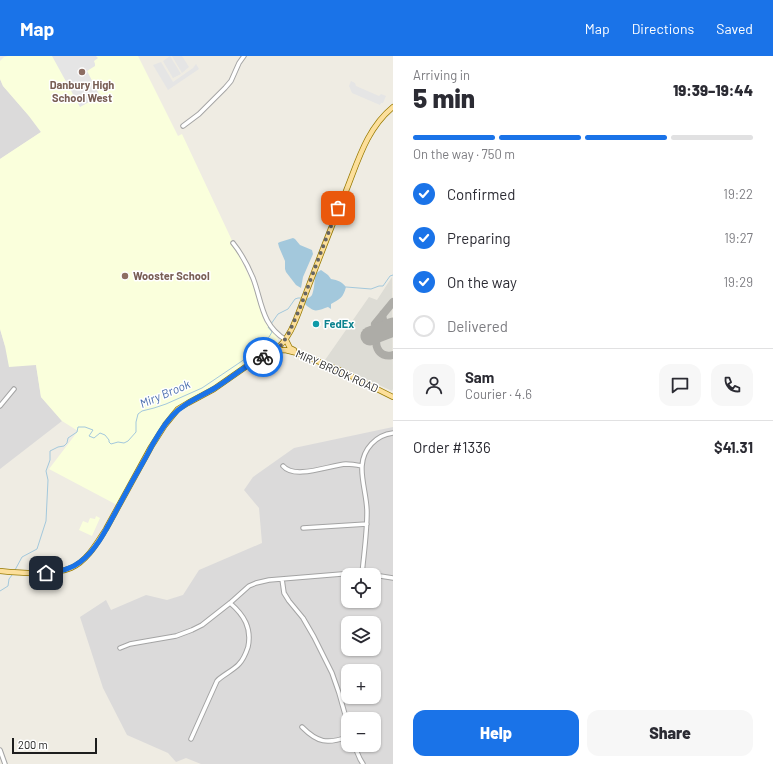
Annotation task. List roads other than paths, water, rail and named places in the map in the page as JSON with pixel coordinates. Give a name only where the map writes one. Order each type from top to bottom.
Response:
[{"type":"main road","points":[[274,351],[286,340],[293,326],[321,252],[370,132],[378,121],[393,107]]},
{"type":"main road","points":[[286,340],[290,348],[297,352]]},
{"type":"main road","name":"MIRY BROOK ROAD","points":[[0,571],[33,574],[60,572],[71,568],[80,562],[98,542],[151,447],[170,418],[178,409],[214,389],[254,361],[274,351],[285,350],[297,352],[352,376],[393,397]]},
{"type":"street","points":[[182,126],[199,114],[225,88],[231,81],[244,56]]},
{"type":"street","points":[[233,242],[258,291],[264,316],[270,325],[281,337],[286,340]]},
{"type":"street","points":[[0,406],[14,389]]},
{"type":"street","points":[[363,568],[367,524],[367,503],[362,466],[368,447],[372,442],[393,433]]},
{"type":"street","points":[[283,466],[286,469],[310,471],[347,464],[362,466]]},
{"type":"street","points":[[303,528],[367,524]]},
{"type":"street","points":[[120,648],[130,644],[176,636],[192,630],[202,625],[249,586],[256,583],[269,580],[341,574]]},
{"type":"street","points":[[381,577],[393,578]]},
{"type":"street","points":[[282,579],[284,593],[303,618],[332,673],[345,712]]},
{"type":"street","points":[[191,739],[219,678],[226,675],[240,663],[246,652],[249,638],[247,625],[242,616],[230,603]]},
{"type":"street","points":[[302,727],[312,736],[322,740],[333,741],[341,739]]},
{"type":"street","points":[[0,750],[5,764]]},
{"type":"street","points":[[357,752],[363,764]]},
{"type":"water","points":[[293,238],[300,245],[312,250],[313,254],[303,277],[301,288],[296,285],[286,272],[285,261],[278,243]]},
{"type":"water","points":[[321,270],[331,279],[340,282],[346,287],[341,298],[331,304],[331,309],[328,307],[314,310],[304,303],[306,299],[312,295],[315,274]]},
{"type":"waterway","name":"Miry Brook","points":[[346,287],[371,289],[383,286],[390,276],[393,275]]},
{"type":"waterway","name":"Miry Brook","points":[[271,324],[278,314],[288,309],[295,299],[301,298]]},
{"type":"waterway","name":"Miry Brook","points":[[15,570],[22,557],[37,549],[46,521],[48,480],[46,471],[50,460],[50,451],[64,446],[67,443],[68,438],[77,432],[78,427],[85,427],[93,430],[89,436],[94,438],[100,433],[105,435],[111,444],[118,442],[124,443],[128,441],[136,432],[138,414],[142,411],[166,404],[202,388],[242,361],[269,337],[272,332],[269,327]]},
{"type":"waterway","name":"Miry Brook","points":[[0,591],[8,586],[9,579],[12,575]]},
{"type":"place","name":"Danbury High School West","points":[[82,72]]},
{"type":"place","name":"Wooster School","points":[[125,276]]},
{"type":"place","name":"FedEx","points":[[316,324]]}]
